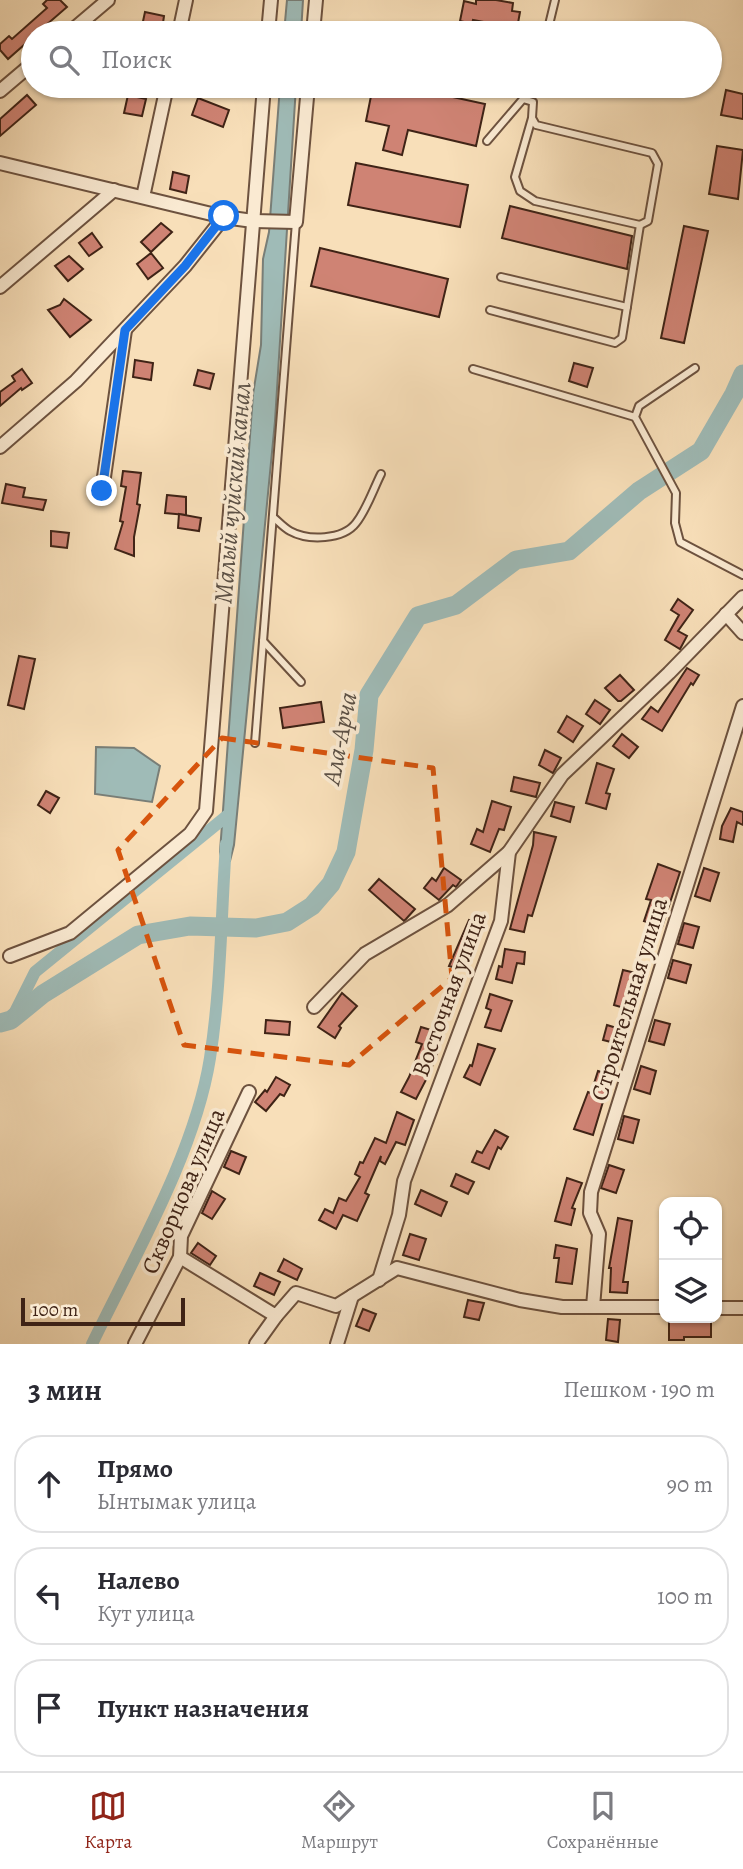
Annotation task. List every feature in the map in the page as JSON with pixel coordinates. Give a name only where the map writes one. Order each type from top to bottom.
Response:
[{"type":"street","points":[[83,21],[108,0]]},
{"type":"street","points":[[182,21],[186,0]]},
{"type":"street","points":[[269,21],[271,0]]},
{"type":"street","points":[[314,21],[316,0]]},
{"type":"street","points":[[0,91],[21,73]]},
{"type":"street","points":[[143,197],[164,98]]},
{"type":"street","points":[[10,956],[70,933],[190,834],[206,811],[263,98]]},
{"type":"street","points":[[0,163],[224,216],[253,221],[294,222],[307,98]]},
{"type":"street","points":[[0,287],[114,190]]},
{"type":"street","points":[[0,447],[76,381],[185,266],[224,216]]},
{"type":"street","points":[[102,491],[125,330]]},
{"type":"street","name":"Восточная улица","points":[[379,1280],[399,1215],[404,1181],[501,920],[509,852],[562,775],[669,673],[743,597]]},
{"type":"street","points":[[726,614],[743,633]]},
{"type":"street","name":"Строительная улица","points":[[593,1307],[599,1234],[590,1213],[591,1192],[743,706]]},
{"type":"street","points":[[314,1007],[365,954],[449,905],[509,852]]},
{"type":"street","name":"Скворцова улица","points":[[135,1344],[180,1256],[181,1236],[249,1092]]},
{"type":"street","points":[[180,1256],[276,1316]]},
{"type":"street","points":[[256,1344],[296,1293],[336,1306],[397,1268],[520,1300],[562,1307],[659,1307]]},
{"type":"street","points":[[337,1344],[352,1296]]},
{"type":"street","points":[[722,1308],[743,1308]]},
{"type":"lane","points":[[550,21],[555,0]]},
{"type":"lane","points":[[487,141],[523,99],[534,102],[515,177],[520,191],[535,201],[640,225],[648,221],[658,164],[652,153],[536,125],[531,118]]},
{"type":"lane","points":[[255,743],[294,222]]},
{"type":"lane","points":[[490,310],[615,343],[622,338],[640,225]]},
{"type":"lane","points":[[501,277],[627,307]]},
{"type":"lane","points":[[635,417],[639,406],[695,368]]},
{"type":"lane","points":[[472,369],[635,417],[676,493],[675,523],[680,542],[743,575]]},
{"type":"lane","points":[[273,516],[298,534],[336,536],[350,529],[356,522],[381,474]]},
{"type":"lane","points":[[263,641],[300,682]]},
{"type":"highlighted area","points":[[222,738],[433,768],[452,978],[349,1065],[184,1045],[118,850]]},
{"type":"water","points":[[287,0],[303,0],[302,21],[285,21]]},
{"type":"water","points":[[279,98],[295,98],[275,421],[234,845],[230,861],[222,861],[220,852],[253,394],[261,345],[263,259],[269,232]]},
{"type":"water","points":[[96,747],[134,748],[160,766],[152,802],[95,794]]},
{"type":"building","points":[[47,0],[60,0],[67,7],[51,21],[32,21],[47,8],[43,4]]},
{"type":"building","points":[[476,0],[513,3],[512,11],[520,12],[518,21],[460,21],[464,1],[476,4]]},
{"type":"building","points":[[145,12],[164,16],[163,21],[143,21]]},
{"type":"building","points":[[21,31],[21,48],[8,59],[0,50],[0,44],[9,36],[12,39]]},
{"type":"building","points":[[726,90],[743,94],[743,119],[721,115]]},
{"type":"building","points":[[24,98],[30,98],[36,105],[0,136],[0,119]]},
{"type":"building","points":[[127,98],[146,99],[142,116],[124,113]]},
{"type":"building","points":[[198,98],[229,110],[223,127],[192,115]]},
{"type":"building","points":[[371,98],[457,98],[485,104],[476,146],[408,130],[402,155],[383,150],[389,126],[366,121]]},
{"type":"building","points":[[717,146],[743,150],[738,199],[709,194]]},
{"type":"building","points":[[356,163],[468,185],[460,227],[348,205]]},
{"type":"building","points":[[173,172],[189,176],[186,193],[170,189]]},
{"type":"building","points":[[510,206],[632,236],[627,269],[502,238]]},
{"type":"building","points":[[161,223],[172,232],[151,252],[141,242]]},
{"type":"building","points":[[684,226],[708,231],[684,343],[661,338]]},
{"type":"building","points":[[92,233],[102,247],[89,256],[79,243]]},
{"type":"building","points":[[320,248],[448,279],[439,317],[311,286]]},
{"type":"building","points":[[151,253],[163,268],[148,279],[137,264]]},
{"type":"building","points":[[69,256],[83,269],[68,281],[55,266]]},
{"type":"building","points":[[64,299],[91,320],[70,337],[48,310],[60,305]]},
{"type":"building","points":[[135,360],[153,363],[151,380],[133,377]]},
{"type":"building","points":[[574,363],[593,368],[587,387],[569,381]]},
{"type":"building","points":[[22,369],[32,383],[22,390],[21,388],[0,406],[0,392],[15,381],[12,376]]},
{"type":"building","points":[[198,370],[214,374],[210,389],[194,385]]},
{"type":"building","points":[[123,471],[141,473],[134,556],[115,549],[123,522],[120,521],[126,487],[121,486]]},
{"type":"building","points":[[6,484],[25,488],[23,497],[46,500],[43,510],[2,503]]},
{"type":"building","points":[[167,495],[186,497],[186,515],[165,513]]},
{"type":"building","points":[[179,514],[201,518],[199,531],[178,528]]},
{"type":"building","points":[[51,531],[69,533],[67,548],[51,546]]},
{"type":"building","points":[[678,599],[693,610],[678,631],[687,636],[680,649],[665,640],[679,615],[671,610]]},
{"type":"building","points":[[19,656],[35,659],[24,709],[8,705]]},
{"type":"building","points":[[687,668],[699,675],[693,685],[691,683],[662,731],[642,719],[651,707],[658,712]]},
{"type":"building","points":[[620,675],[634,690],[618,701],[605,688]]},
{"type":"building","points":[[595,700],[610,710],[600,724],[586,714]]},
{"type":"building","points":[[321,702],[324,722],[283,728],[280,708]]},
{"type":"building","points":[[567,716],[583,726],[573,742],[558,732]]},
{"type":"building","points":[[622,734],[638,747],[629,758],[613,746]]},
{"type":"building","points":[[545,750],[561,758],[553,773],[539,765]]},
{"type":"building","points":[[597,763],[614,769],[606,793],[610,794],[606,809],[586,803]]},
{"type":"building","points":[[514,777],[540,783],[536,797],[511,791]]},
{"type":"building","points":[[46,791],[59,798],[50,813],[38,805]]},
{"type":"building","points":[[492,801],[511,807],[504,830],[499,829],[490,852],[471,844],[477,829],[483,832]]},
{"type":"building","points":[[555,802],[574,807],[570,822],[551,816]]},
{"type":"building","points":[[731,808],[743,812],[743,825],[737,822],[733,842],[720,839],[722,826]]},
{"type":"building","points":[[534,832],[556,837],[532,916],[528,915],[524,932],[510,929],[533,845]]},
{"type":"building","points":[[658,864],[680,872],[662,927],[644,921],[651,900],[646,899]]},
{"type":"building","points":[[444,868],[461,880],[439,900],[424,888],[432,878],[436,881]]},
{"type":"building","points":[[704,868],[719,873],[710,901],[695,896]]},
{"type":"building","points":[[379,879],[415,909],[404,921],[369,890]]},
{"type":"building","points":[[469,920],[483,925],[464,970],[449,966]]},
{"type":"building","points":[[684,923],[699,927],[693,948],[678,944]]},
{"type":"building","points":[[505,949],[525,952],[524,964],[517,963],[512,983],[496,979],[499,966],[502,967]]},
{"type":"building","points":[[673,960],[691,965],[686,983],[668,978]]},
{"type":"building","points":[[623,970],[640,974],[631,1010],[614,1005]]},
{"type":"building","points":[[342,993],[357,1006],[339,1026],[341,1028],[335,1038],[318,1027]]},
{"type":"building","points":[[490,994],[512,1001],[501,1031],[485,1027],[491,1010],[486,1008]]},
{"type":"building","points":[[266,1020],[290,1022],[289,1035],[265,1033]]},
{"type":"building","points":[[655,1020],[670,1024],[664,1045],[649,1041]]},
{"type":"building","points":[[607,1025],[623,1030],[619,1044],[603,1040]]},
{"type":"building","points":[[421,1027],[444,1034],[430,1072],[416,1099],[401,1092],[422,1044],[416,1042]]},
{"type":"building","points":[[478,1044],[495,1049],[480,1085],[464,1077],[470,1065],[472,1066]]},
{"type":"building","points":[[641,1066],[656,1071],[650,1094],[634,1089]]},
{"type":"building","points":[[598,1071],[611,1075],[593,1135],[574,1129]]},
{"type":"building","points":[[276,1077],[290,1085],[284,1096],[280,1094],[266,1111],[255,1102],[265,1090],[267,1092]]},
{"type":"building","points":[[397,1112],[414,1120],[405,1145],[396,1142],[385,1164],[380,1161],[381,1156],[365,1193],[369,1195],[357,1221],[343,1215],[336,1229],[319,1220],[325,1209],[333,1213],[339,1198],[346,1201],[360,1177],[355,1174],[360,1162],[363,1163],[375,1138],[386,1143]]},
{"type":"building","points":[[624,1116],[639,1120],[633,1143],[618,1139]]},
{"type":"building","points":[[495,1130],[508,1137],[501,1149],[498,1147],[489,1169],[472,1162],[477,1151],[482,1153]]},
{"type":"building","points":[[231,1151],[246,1157],[239,1174],[224,1167]]},
{"type":"building","points":[[609,1165],[624,1170],[616,1193],[601,1188]]},
{"type":"building","points":[[456,1174],[474,1182],[468,1194],[451,1186]]},
{"type":"building","points":[[567,1178],[582,1183],[572,1208],[575,1209],[571,1225],[555,1221]]},
{"type":"building","points":[[421,1190],[447,1202],[441,1216],[415,1204]]},
{"type":"building","points":[[212,1191],[225,1199],[212,1219],[202,1213]]},
{"type":"building","points":[[618,1218],[632,1221],[623,1282],[628,1282],[627,1293],[610,1292],[609,1268]]},
{"type":"building","points":[[410,1234],[426,1239],[419,1260],[403,1255]]},
{"type":"building","points":[[198,1243],[216,1256],[210,1265],[191,1253]]},
{"type":"building","points":[[556,1245],[577,1249],[572,1284],[556,1282],[559,1258],[554,1258]]},
{"type":"building","points":[[284,1259],[302,1269],[297,1280],[278,1271]]},
{"type":"building","points":[[260,1273],[280,1282],[274,1295],[254,1286]]},
{"type":"building","points":[[468,1300],[484,1303],[479,1320],[464,1317]]},
{"type":"building","points":[[363,1309],[376,1314],[369,1331],[356,1326]]},
{"type":"building","points":[[608,1319],[620,1320],[618,1342],[606,1340]]},
{"type":"building","points":[[669,1323],[711,1323],[711,1337],[669,1340]]},
{"type":"waterway","name":"Ала-Арча","points":[[0,1023],[11,1020],[43,994],[138,935],[190,926],[256,928],[287,922],[312,906],[331,884],[346,852],[364,750],[369,695],[418,616],[456,605],[516,560],[569,551],[639,491],[701,451],[743,374]]},
{"type":"waterway","points":[[11,1020],[35,972],[228,815]]},
{"type":"waterway","points":[[92,1344],[161,1204],[191,1131],[202,1094],[210,1058],[216,1005],[226,844]]},
{"type":"route","points":[[102,491],[125,330],[185,266],[224,216]]},
{"type":"water label","name":"Малый чуйский канал","points":[[232,493]]}]
